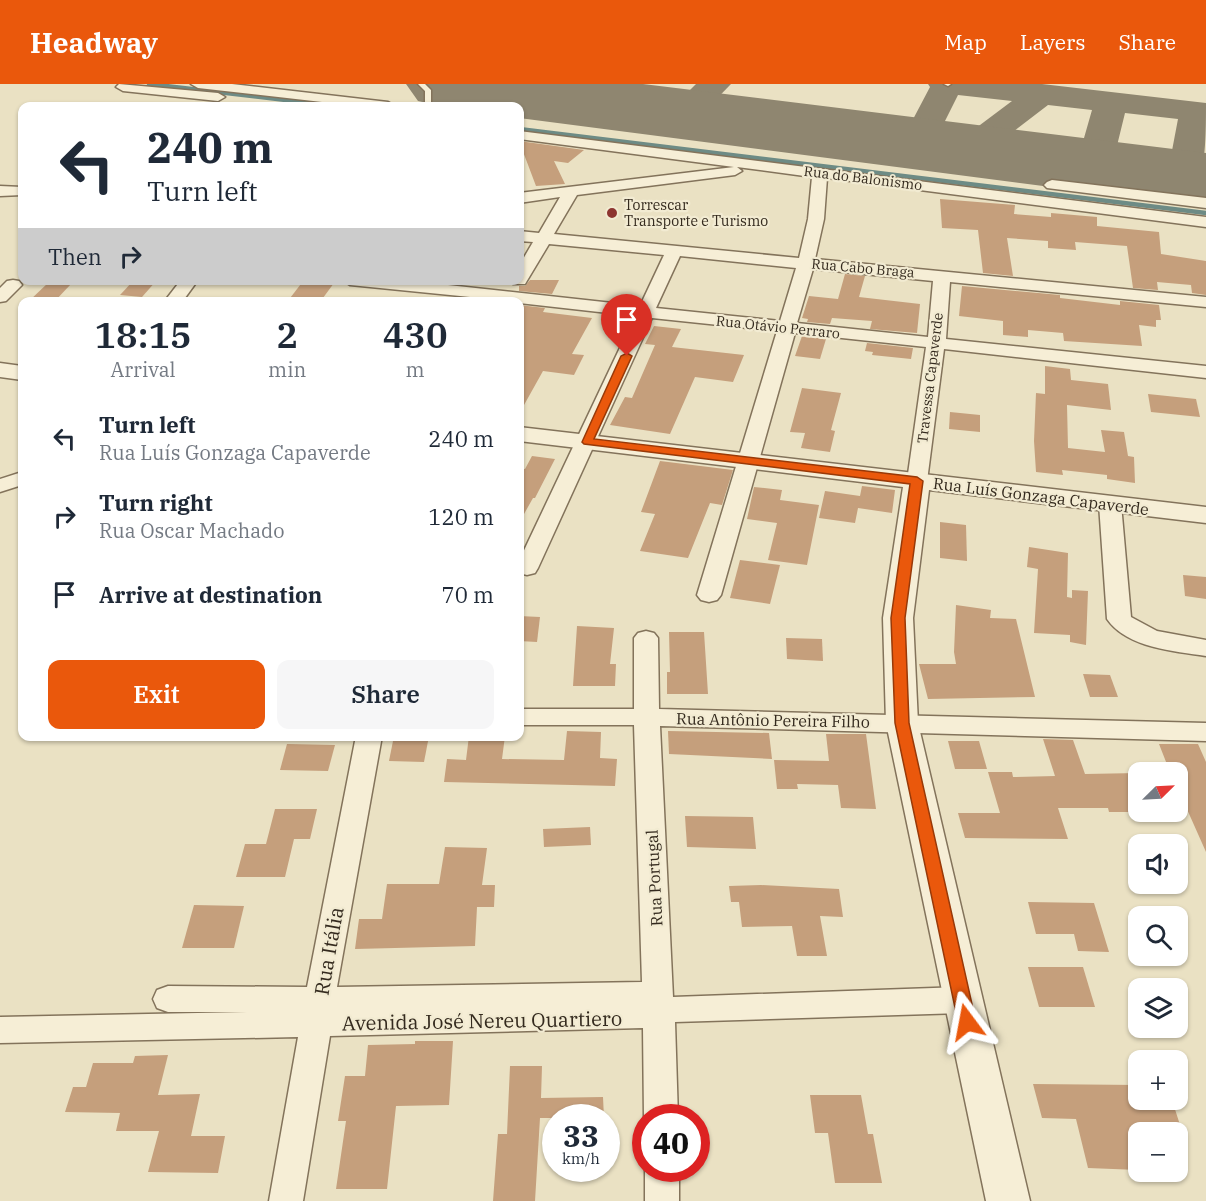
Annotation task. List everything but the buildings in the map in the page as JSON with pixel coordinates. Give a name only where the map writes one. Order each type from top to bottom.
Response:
[{"type":"street","points":[[198,84],[353,102]]},
{"type":"street","points":[[123,87],[239,102]]},
{"type":"street","name":"Rua do Balonismo","points":[[524,123],[789,154]]},
{"type":"street","name":"Rua do Balonismo","points":[[524,136],[1206,222]]},
{"type":"street","points":[[524,197],[768,166]]},
{"type":"street","points":[[709,595],[806,263],[816,219],[820,173]]},
{"type":"street","points":[[1032,183],[1206,203]]},
{"type":"street","points":[[0,191],[18,191]]},
{"type":"street","points":[[524,272],[571,192]]},
{"type":"street","name":"Rua Cabo Braga","points":[[524,236],[1206,302]]},
{"type":"street","points":[[527,568],[588,442],[674,251]]},
{"type":"street","name":"Travessa Capaverde","points":[[917,481],[936,344],[942,275]]},
{"type":"street","points":[[0,297],[13,285]]},
{"type":"street","points":[[176,297],[186,285]]},
{"type":"street","name":"Rua Otávio Perraro","points":[[398,285],[485,297]]},
{"type":"street","name":"Rua Otávio Perraro","points":[[524,302],[1206,372]]},
{"type":"street","points":[[0,370],[18,372]]},
{"type":"street","name":"Rua Luís Gonzaga Capaverde","points":[[524,435],[1206,515]]},
{"type":"street","points":[[0,486],[18,479]]},
{"type":"street","points":[[917,481],[898,618],[902,723],[1008,1201]]},
{"type":"street","points":[[1110,504],[1119,619],[1133,630],[1152,637],[1206,648]]},
{"type":"street","name":"Rua Portugal","points":[[646,638],[645,717],[660,1002],[662,1104]]},
{"type":"street","name":"Rua Antônio Pereira Filho","points":[[524,717],[645,717],[1206,732]]},
{"type":"street","name":"Rua Itália","points":[[286,1201],[368,741]]},
{"type":"street","name":"Avenida José Nereu Quartiero","points":[[168,999],[319,1012],[639,1017],[660,1002],[962,1000]]},
{"type":"street","name":"Avenida José Nereu Quartiero","points":[[0,1030],[319,1012]]},
{"type":"street","points":[[662,1182],[662,1201]]},
{"type":"lane","points":[[421,84],[428,90],[428,102]]},
{"type":"waterway","points":[[149,84],[302,102]]},
{"type":"waterway","points":[[524,130],[1206,213]]},
{"type":"taxiway","points":[[683,114],[715,84]]},
{"type":"taxiway","points":[[918,144],[947,84]]},
{"type":"taxiway","points":[[947,84],[1041,94]]},
{"type":"taxiway","points":[[968,150],[1041,94]]},
{"type":"taxiway","points":[[1041,94],[1196,111],[1185,177]]},
{"type":"taxiway","points":[[1094,166],[1111,102]]},
{"type":"runway","points":[[446,84],[1206,180]]},
{"type":"place","name":"Torrescar Transporte e Turismo","points":[[612,213]]},
{"type":"route","points":[[627,356],[588,442],[917,481],[898,618],[902,723],[967,1022]]}]
